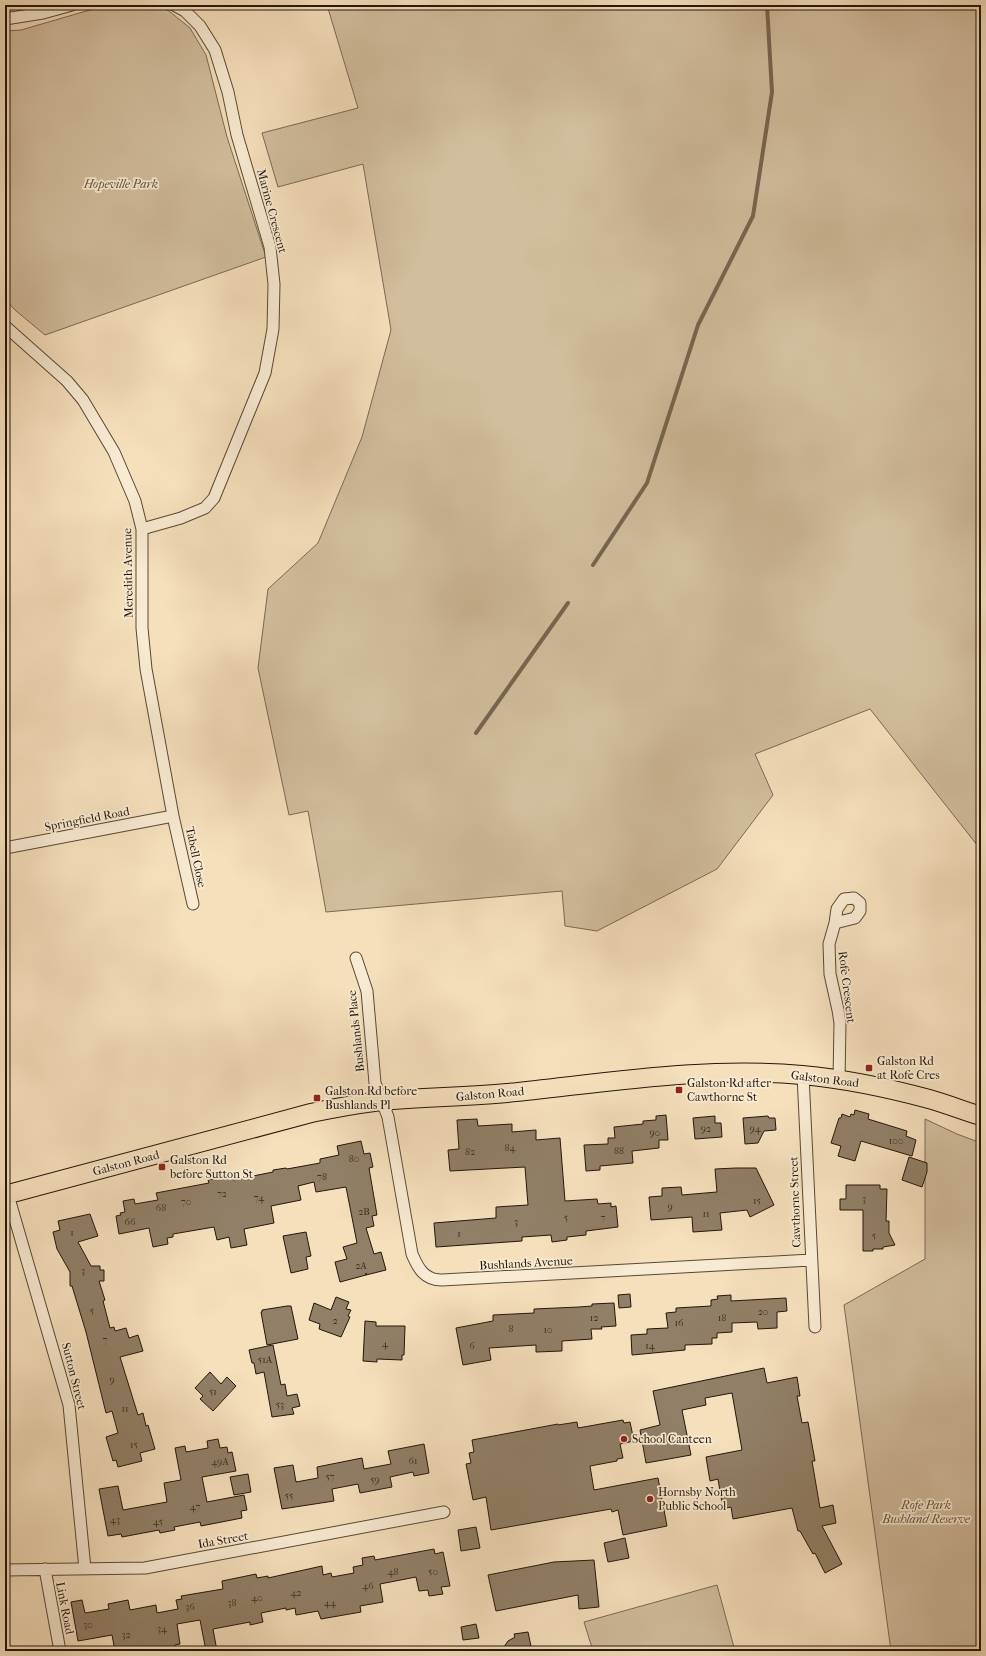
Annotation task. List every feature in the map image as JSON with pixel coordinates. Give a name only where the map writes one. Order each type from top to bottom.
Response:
[{"type":"main road","name":"Galston Road","points":[[6,1195],[311,1113],[348,1106],[383,1101],[504,1093],[705,1074],[775,1073],[838,1080],[878,1087],[931,1100],[981,1116]]},
{"type":"street","points":[[5,20],[41,14],[72,5]]},
{"type":"street","name":"Marine Crescent","points":[[142,529],[181,518],[205,508],[214,498],[265,373],[273,329],[274,284],[270,247],[237,134],[228,92],[215,50],[200,26],[185,11],[174,5]]},
{"type":"street","name":"Meredith Avenue","points":[[5,326],[66,381],[83,400],[114,452],[135,501],[142,529],[142,628],[146,669],[173,816]]},
{"type":"street","name":"Springfield Road","points":[[5,848],[173,816]]},
{"type":"street","name":"Tabell Close","points":[[173,816],[193,904]]},
{"type":"street","name":"Rofe Crescent","points":[[835,923],[828,944],[830,974],[840,1023],[838,1080]]},
{"type":"street","name":"Bushlands Place","points":[[356,958],[367,991],[375,1083],[383,1101]]},
{"type":"street","name":"Cawthorne Street","points":[[803,1075],[815,1327]]},
{"type":"street","name":"Bushlands Avenue","points":[[383,1101],[388,1117],[412,1254],[419,1268],[429,1278],[442,1280],[811,1260]]},
{"type":"street","name":"Sutton Street","points":[[6,1195],[69,1405],[85,1569]]},
{"type":"street","name":"Ida Street","points":[[5,1570],[145,1568],[444,1512]]},
{"type":"street","name":"Link Road","points":[[45,1569],[60,1651]]},
{"type":"green space","name":"Hopeville Park","points":[[107,5],[156,5],[169,11],[190,28],[206,55],[227,137],[266,257],[45,335],[15,310],[5,299],[5,31],[21,30]]},
{"type":"green space","points":[[327,5],[981,5],[981,850],[870,709],[755,754],[773,795],[717,869],[597,931],[565,926],[562,891],[326,912],[308,811],[289,815],[258,668],[268,589],[318,543],[362,437],[391,330],[363,164],[278,187],[262,133],[358,108]]},
{"type":"green space","name":"Rofe Park Bushland Reserve","points":[[925,1119],[981,1143],[981,1651],[891,1651],[844,1305],[925,1259]]},
{"type":"green space","points":[[717,1585],[735,1651],[593,1651],[584,1622]]},
{"type":"building","points":[[855,1110],[869,1114],[868,1119],[907,1131],[906,1136],[916,1140],[912,1156],[861,1141],[855,1161],[838,1156],[841,1146],[831,1143],[839,1118],[841,1118],[842,1114],[850,1117],[851,1114],[854,1115]]},
{"type":"building","points":[[666,1115],[668,1140],[659,1140],[659,1148],[632,1151],[633,1163],[600,1166],[600,1170],[586,1171],[584,1145],[608,1144],[608,1138],[615,1138],[614,1127],[643,1124],[643,1121],[656,1120],[656,1116]]},
{"type":"building","points":[[715,1116],[715,1123],[721,1123],[722,1137],[695,1139],[693,1118]]},
{"type":"building","points":[[768,1116],[769,1118],[775,1118],[776,1130],[764,1131],[758,1143],[745,1144],[743,1118]]},
{"type":"building","points":[[477,1119],[478,1126],[512,1124],[512,1132],[536,1130],[536,1140],[560,1138],[565,1201],[597,1199],[598,1204],[611,1203],[611,1207],[616,1206],[618,1227],[586,1231],[586,1235],[567,1237],[567,1240],[552,1242],[551,1235],[522,1237],[522,1241],[436,1247],[434,1223],[496,1218],[496,1207],[528,1205],[525,1167],[450,1171],[448,1150],[459,1149],[457,1120]]},
{"type":"building","points":[[361,1141],[364,1154],[370,1153],[373,1167],[369,1168],[377,1215],[372,1216],[374,1226],[366,1228],[374,1254],[381,1252],[386,1270],[340,1282],[335,1262],[347,1259],[343,1247],[357,1243],[346,1187],[316,1192],[314,1182],[298,1186],[301,1200],[271,1206],[274,1223],[244,1229],[247,1245],[231,1248],[229,1237],[217,1240],[214,1227],[173,1234],[173,1237],[167,1238],[168,1244],[153,1247],[149,1228],[119,1234],[116,1216],[125,1212],[123,1201],[134,1199],[135,1204],[158,1200],[156,1193],[209,1183],[208,1180],[232,1175],[233,1180],[273,1172],[273,1170],[320,1163],[320,1159],[339,1155],[337,1146]]},
{"type":"building","points":[[909,1157],[927,1163],[927,1172],[922,1187],[902,1180]]},
{"type":"building","points":[[756,1168],[774,1205],[750,1217],[747,1210],[720,1213],[722,1230],[693,1232],[692,1217],[651,1220],[649,1197],[662,1196],[662,1188],[681,1187],[682,1195],[717,1192],[715,1169]]},
{"type":"building","points":[[846,1185],[880,1185],[880,1189],[887,1189],[886,1221],[889,1221],[889,1233],[895,1245],[883,1247],[883,1249],[873,1249],[873,1251],[863,1251],[863,1210],[840,1210],[840,1199],[846,1199]]},
{"type":"building","points":[[90,1214],[98,1236],[78,1242],[91,1266],[100,1266],[100,1270],[104,1270],[104,1281],[99,1281],[105,1300],[103,1301],[110,1328],[114,1327],[115,1331],[126,1328],[129,1338],[138,1335],[143,1351],[120,1357],[138,1415],[143,1413],[146,1426],[148,1425],[155,1449],[140,1453],[142,1461],[118,1467],[116,1460],[113,1461],[106,1437],[118,1433],[112,1411],[106,1413],[86,1332],[72,1286],[70,1286],[70,1272],[57,1249],[53,1232],[60,1230],[58,1221]]},
{"type":"building","points":[[306,1232],[311,1256],[306,1257],[308,1269],[291,1273],[283,1236]]},
{"type":"building","points":[[630,1294],[631,1307],[619,1308],[618,1295]]},
{"type":"building","points":[[731,1295],[731,1301],[786,1298],[787,1311],[777,1312],[777,1328],[758,1329],[757,1322],[732,1323],[732,1332],[717,1333],[717,1338],[712,1338],[712,1344],[685,1345],[685,1350],[632,1355],[631,1335],[647,1334],[647,1329],[668,1328],[666,1313],[676,1312],[676,1308],[711,1306],[711,1300],[718,1299],[717,1296]]},
{"type":"building","points":[[336,1297],[349,1302],[346,1309],[351,1310],[348,1316],[350,1317],[341,1337],[319,1329],[320,1324],[309,1320],[314,1303],[331,1310]]},
{"type":"building","points":[[614,1303],[616,1326],[601,1327],[602,1329],[591,1329],[592,1339],[562,1341],[562,1351],[536,1352],[536,1345],[489,1348],[491,1360],[463,1365],[456,1328],[493,1321],[493,1315],[534,1313],[534,1309],[579,1307],[592,1306],[592,1304]]},
{"type":"building","points":[[291,1306],[298,1339],[267,1345],[261,1312],[262,1310]]},
{"type":"building","points":[[365,1321],[376,1322],[376,1326],[405,1326],[404,1355],[402,1355],[402,1360],[377,1359],[377,1362],[363,1361]]},
{"type":"building","points":[[273,1345],[281,1385],[285,1384],[287,1396],[297,1394],[300,1406],[292,1408],[294,1414],[272,1417],[264,1372],[256,1374],[254,1363],[252,1363],[249,1350]]},
{"type":"building","points":[[764,1368],[767,1383],[797,1377],[800,1396],[797,1396],[802,1423],[808,1422],[815,1461],[812,1461],[820,1508],[833,1505],[836,1523],[822,1526],[842,1564],[825,1573],[815,1553],[813,1554],[800,1531],[798,1531],[792,1508],[733,1519],[731,1507],[723,1509],[718,1479],[710,1481],[706,1457],[742,1450],[732,1393],[705,1398],[706,1405],[682,1410],[691,1455],[646,1463],[640,1430],[660,1425],[653,1391]]},
{"type":"building","points":[[210,1372],[221,1384],[227,1377],[236,1386],[213,1411],[200,1399],[203,1396],[195,1388]]},
{"type":"building","points":[[623,1420],[624,1423],[630,1422],[634,1441],[620,1444],[623,1458],[617,1459],[617,1461],[590,1466],[594,1490],[658,1478],[667,1526],[623,1535],[618,1510],[612,1512],[611,1509],[491,1530],[486,1497],[473,1500],[466,1464],[471,1463],[469,1453],[474,1452],[472,1440],[558,1424],[577,1422],[578,1428]]},
{"type":"building","points":[[218,1439],[220,1448],[227,1447],[228,1453],[232,1452],[236,1471],[202,1477],[207,1502],[244,1495],[247,1510],[241,1511],[242,1518],[201,1526],[200,1522],[174,1527],[175,1530],[160,1533],[159,1530],[122,1537],[121,1534],[108,1536],[99,1489],[118,1486],[123,1510],[167,1502],[164,1483],[181,1480],[175,1448],[185,1446],[186,1452],[208,1448],[207,1441]]},
{"type":"building","points":[[424,1444],[429,1473],[414,1476],[413,1472],[390,1477],[392,1487],[360,1493],[358,1484],[332,1489],[334,1501],[282,1509],[274,1468],[293,1465],[296,1482],[318,1478],[317,1467],[362,1458],[364,1469],[391,1464],[388,1451]]},
{"type":"building","points":[[248,1474],[251,1492],[234,1495],[230,1477]]},
{"type":"building","points":[[476,1527],[480,1548],[461,1551],[458,1530]]},
{"type":"building","points":[[625,1538],[629,1558],[608,1562],[604,1543]]},
{"type":"building","points":[[434,1549],[435,1554],[443,1552],[450,1586],[441,1587],[443,1594],[429,1596],[428,1590],[419,1591],[416,1577],[380,1584],[383,1602],[360,1606],[361,1612],[321,1619],[318,1611],[296,1615],[295,1608],[286,1610],[286,1608],[261,1613],[263,1622],[250,1625],[250,1622],[213,1629],[217,1651],[206,1651],[200,1620],[177,1624],[180,1644],[175,1645],[171,1651],[165,1651],[161,1648],[144,1651],[115,1651],[112,1635],[78,1641],[71,1602],[82,1600],[85,1613],[109,1609],[108,1604],[128,1600],[130,1610],[156,1605],[157,1613],[178,1609],[176,1600],[182,1599],[181,1596],[223,1589],[222,1581],[256,1574],[257,1578],[268,1576],[268,1578],[322,1566],[323,1575],[331,1573],[332,1577],[354,1573],[353,1567],[363,1565],[362,1558],[374,1556],[375,1560]]},
{"type":"building","points":[[594,1560],[599,1607],[579,1609],[578,1595],[496,1611],[488,1575],[554,1562]]},
{"type":"building","points":[[476,1624],[479,1638],[463,1640],[461,1627]]},
{"type":"building","points":[[528,1632],[532,1651],[501,1651],[508,1641],[515,1637],[514,1634]]},
{"type":"waterway","points":[[593,565],[647,483],[698,325],[753,216],[772,92],[767,5]]},
{"type":"waterway","points":[[476,733],[568,603]]},
{"type":"place","name":"Galston Rd at Rofe Cres","points":[[869,1068]]},
{"type":"place","name":"Galston Rd after Cawthorne St","points":[[679,1090]]},
{"type":"place","name":"Galston Rd before Bushlands Pl","points":[[317,1098]]},
{"type":"place","name":"Galston Rd before Sutton St","points":[[162,1167]]},
{"type":"place","name":"School Canteen","points":[[624,1439]]},
{"type":"place","name":"Hornsby North Public School","points":[[650,1499]]}]
